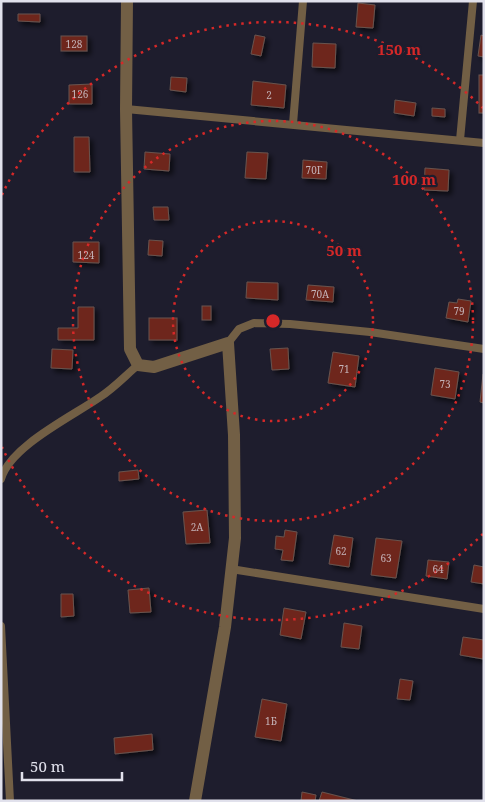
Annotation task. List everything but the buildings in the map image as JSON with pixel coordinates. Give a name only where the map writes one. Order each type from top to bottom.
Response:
[{"type":"street","points":[[127,1],[126,109],[130,349],[138,365],[154,367],[228,343],[234,435],[235,538],[225,626],[195,801]]},
{"type":"lane","points":[[293,124],[303,1]]},
{"type":"lane","points":[[460,140],[473,1]]},
{"type":"lane","points":[[126,109],[484,143]]},
{"type":"lane","points":[[228,343],[239,329],[254,323],[290,324],[370,332],[484,349]]},
{"type":"lane","points":[[1,479],[3,472],[18,452],[102,396],[138,365]]},
{"type":"lane","points":[[231,569],[484,609]]},
{"type":"lane","points":[[1,626],[10,801]]}]
